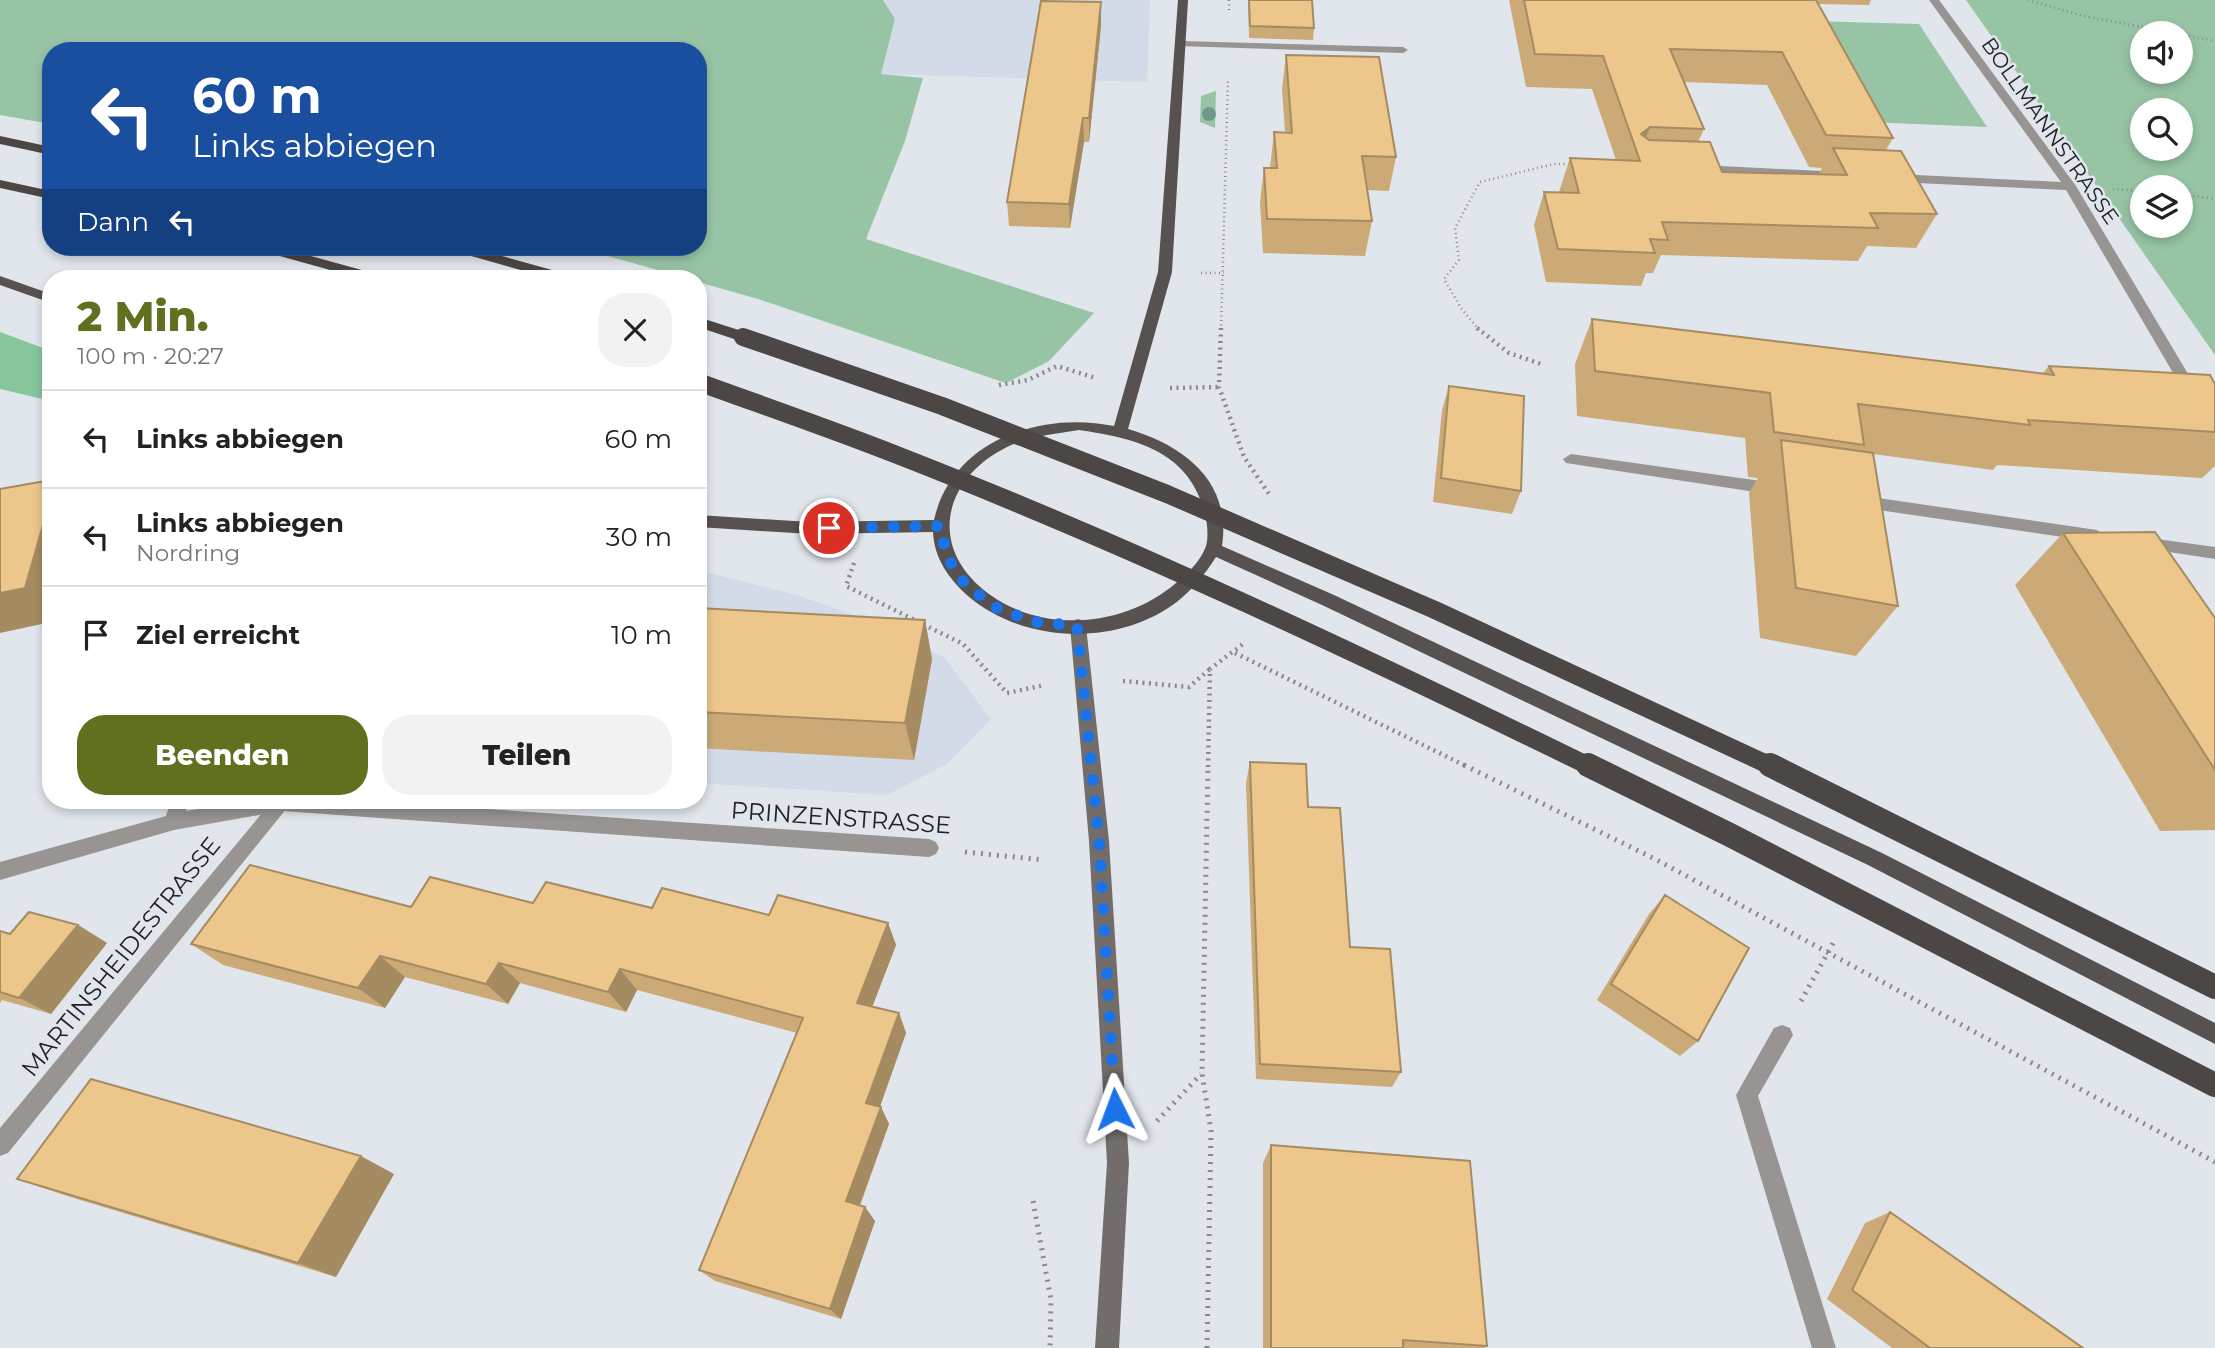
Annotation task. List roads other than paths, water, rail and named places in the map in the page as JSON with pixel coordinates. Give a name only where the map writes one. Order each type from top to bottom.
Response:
[{"type":"highway","points":[[0,140],[42,149]]},
{"type":"highway","points":[[0,184],[42,193]]},
{"type":"highway","points":[[296,256],[346,270]]},
{"type":"highway","points":[[487,256],[537,270]]},
{"type":"highway","points":[[707,325],[942,406],[1167,494],[1435,610],[1751,757],[2215,987]]},
{"type":"highway","points":[[707,385],[897,455],[1096,537],[1417,682],[1730,835],[2215,1085]]},
{"type":"main road","points":[[1120,430],[1165,272],[1183,0]]},
{"type":"main road","points":[[0,280],[42,296]]},
{"type":"main road","points":[[1079,425],[1120,430],[1159,444],[1190,467],[1209,496],[1215,529],[1213,549],[1185,588],[1155,608],[1118,622],[1077,626],[1034,622],[995,607],[965,584],[946,556],[941,526],[949,494],[969,466],[1000,444],[1038,430],[1079,425]]},
{"type":"main road","points":[[707,522],[810,528],[941,526]]},
{"type":"main road","points":[[1213,549],[1328,600],[1875,859],[2215,1034]]},
{"type":"main road","points":[[1077,626],[1099,841],[1118,1163],[1107,1348]]},
{"type":"street","name":"BOLLMANNSTRASSE","points":[[1934,0],[2070,186],[2215,432]]},
{"type":"street","points":[[1181,44],[1403,50]]},
{"type":"street","points":[[1693,169],[1833,175]]},
{"type":"street","points":[[1888,178],[2070,186]]},
{"type":"street","points":[[1571,459],[1790,491]]},
{"type":"street","points":[[1845,499],[2215,553]]},
{"type":"street","points":[[174,822],[178,809]]},
{"type":"street","name":"PRINZENSTRASSE","points":[[0,872],[174,822],[248,809]]},
{"type":"street","name":"MARTINSHEIDESTRASSE","points":[[0,1145],[277,809]]},
{"type":"street","name":"PRINZENSTRASSE","points":[[368,809],[929,848]]},
{"type":"street","points":[[1782,1035],[1747,1095],[1824,1348]]}]
